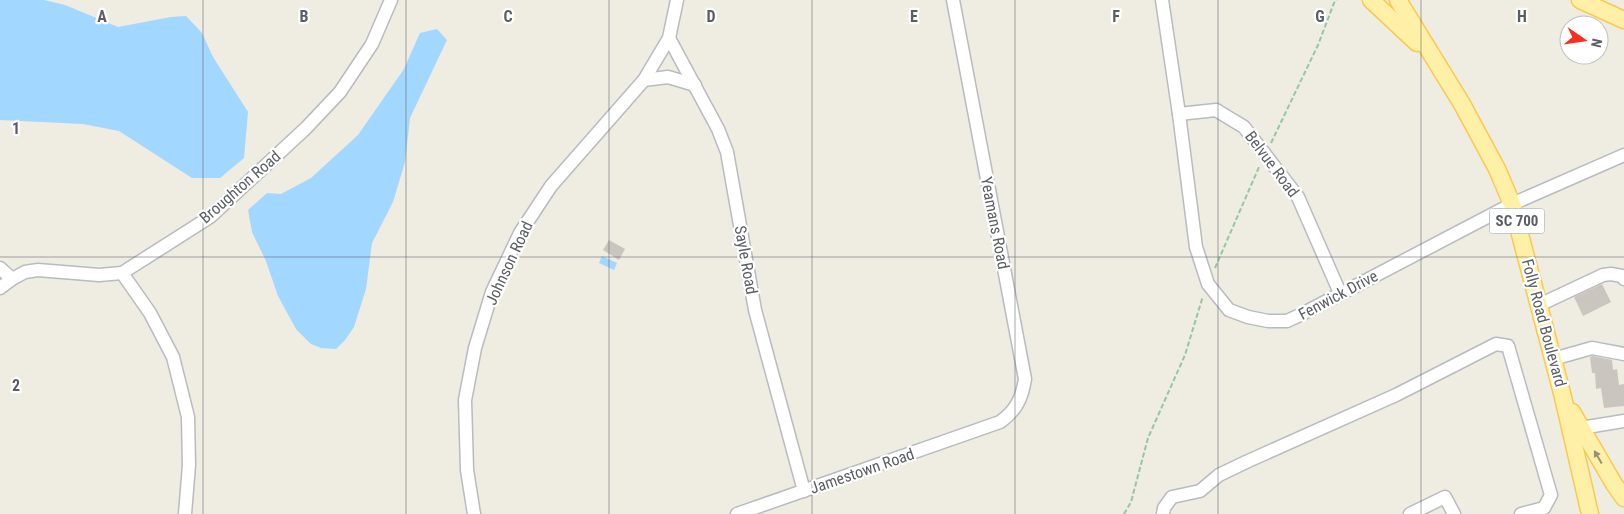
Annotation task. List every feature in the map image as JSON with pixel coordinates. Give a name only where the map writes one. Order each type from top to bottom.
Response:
[{"type":"main road","name":"Folly Road Boulevard","points":[[1371,0],[1434,61]]},
{"type":"main road","points":[[1571,0],[1584,2],[1624,20]]},
{"type":"main road","name":"Folly Road Boulevard","points":[[1400,2],[1434,61],[1462,104],[1496,168],[1512,204],[1563,397],[1590,514]]},
{"type":"main road","name":"Folly Road Boulevard","points":[[1563,397],[1624,498]]},
{"type":"street","name":"Broughton Road","points":[[0,288],[25,272],[38,270],[99,276],[122,273],[210,217],[306,128],[340,92],[372,44],[391,0]]},
{"type":"street","name":"Johnson Road","points":[[474,514],[467,470],[465,400],[475,348],[492,292],[520,233],[551,186],[644,80],[669,38],[677,0]]},
{"type":"street","name":"Yeamans Road","points":[[953,0],[1025,379],[1023,394],[1012,413],[1000,422],[986,428]]},
{"type":"street","name":"Fenwick Drive","points":[[1162,0],[1196,247],[1208,284],[1229,310],[1248,317],[1268,321],[1287,321],[1512,204],[1624,154]]},
{"type":"street","name":"Sayle Road","points":[[669,38],[718,129],[727,152],[755,310],[804,491]]},
{"type":"street","points":[[644,80],[668,77],[695,85]]},
{"type":"street","name":"Belvue Road","points":[[1179,114],[1216,110],[1244,127],[1298,197],[1340,293]]},
{"type":"street","points":[[0,268],[12,279]]},
{"type":"street","points":[[122,273],[150,313],[173,357],[188,417],[185,514]]},
{"type":"street","points":[[1539,305],[1603,275],[1622,276],[1624,279]]},
{"type":"street","points":[[1163,514],[1164,508],[1172,497],[1200,491],[1219,475],[1396,395],[1496,344],[1508,346],[1551,495],[1544,508],[1521,514]]},
{"type":"street","points":[[1553,359],[1592,348],[1624,354]]},
{"type":"street","points":[[1581,428],[1624,421]]},
{"type":"street","name":"Jamestown Road","points":[[737,514],[986,428]]},
{"type":"street","points":[[1410,514],[1445,497],[1454,514]]},
{"type":"path","points":[[1124,514],[1131,502],[1148,438],[1185,355],[1200,302],[1265,154],[1318,45],[1334,3],[1337,0]]},
{"type":"water","points":[[0,0],[44,0],[65,5],[118,27],[186,16],[202,33],[213,57],[248,112],[244,158],[220,178],[192,178],[119,131],[83,124],[0,120]]},
{"type":"water","points":[[437,29],[447,40],[410,118],[405,162],[393,202],[372,243],[366,289],[354,327],[336,349],[321,348],[311,344],[296,329],[278,296],[266,261],[252,232],[248,210],[267,193],[281,194],[311,178],[358,135],[404,69],[420,33]]},
{"type":"water","points":[[602,256],[617,263],[614,270],[599,263]]},
{"type":"building","points":[[609,240],[625,249],[619,260],[603,250]]},
{"type":"building","points":[[1602,284],[1611,302],[1583,316],[1574,297]]},
{"type":"building","points":[[1590,357],[1612,360],[1613,370],[1617,369],[1619,385],[1624,384],[1624,406],[1604,408],[1601,388],[1596,389],[1595,373],[1592,373]]}]
